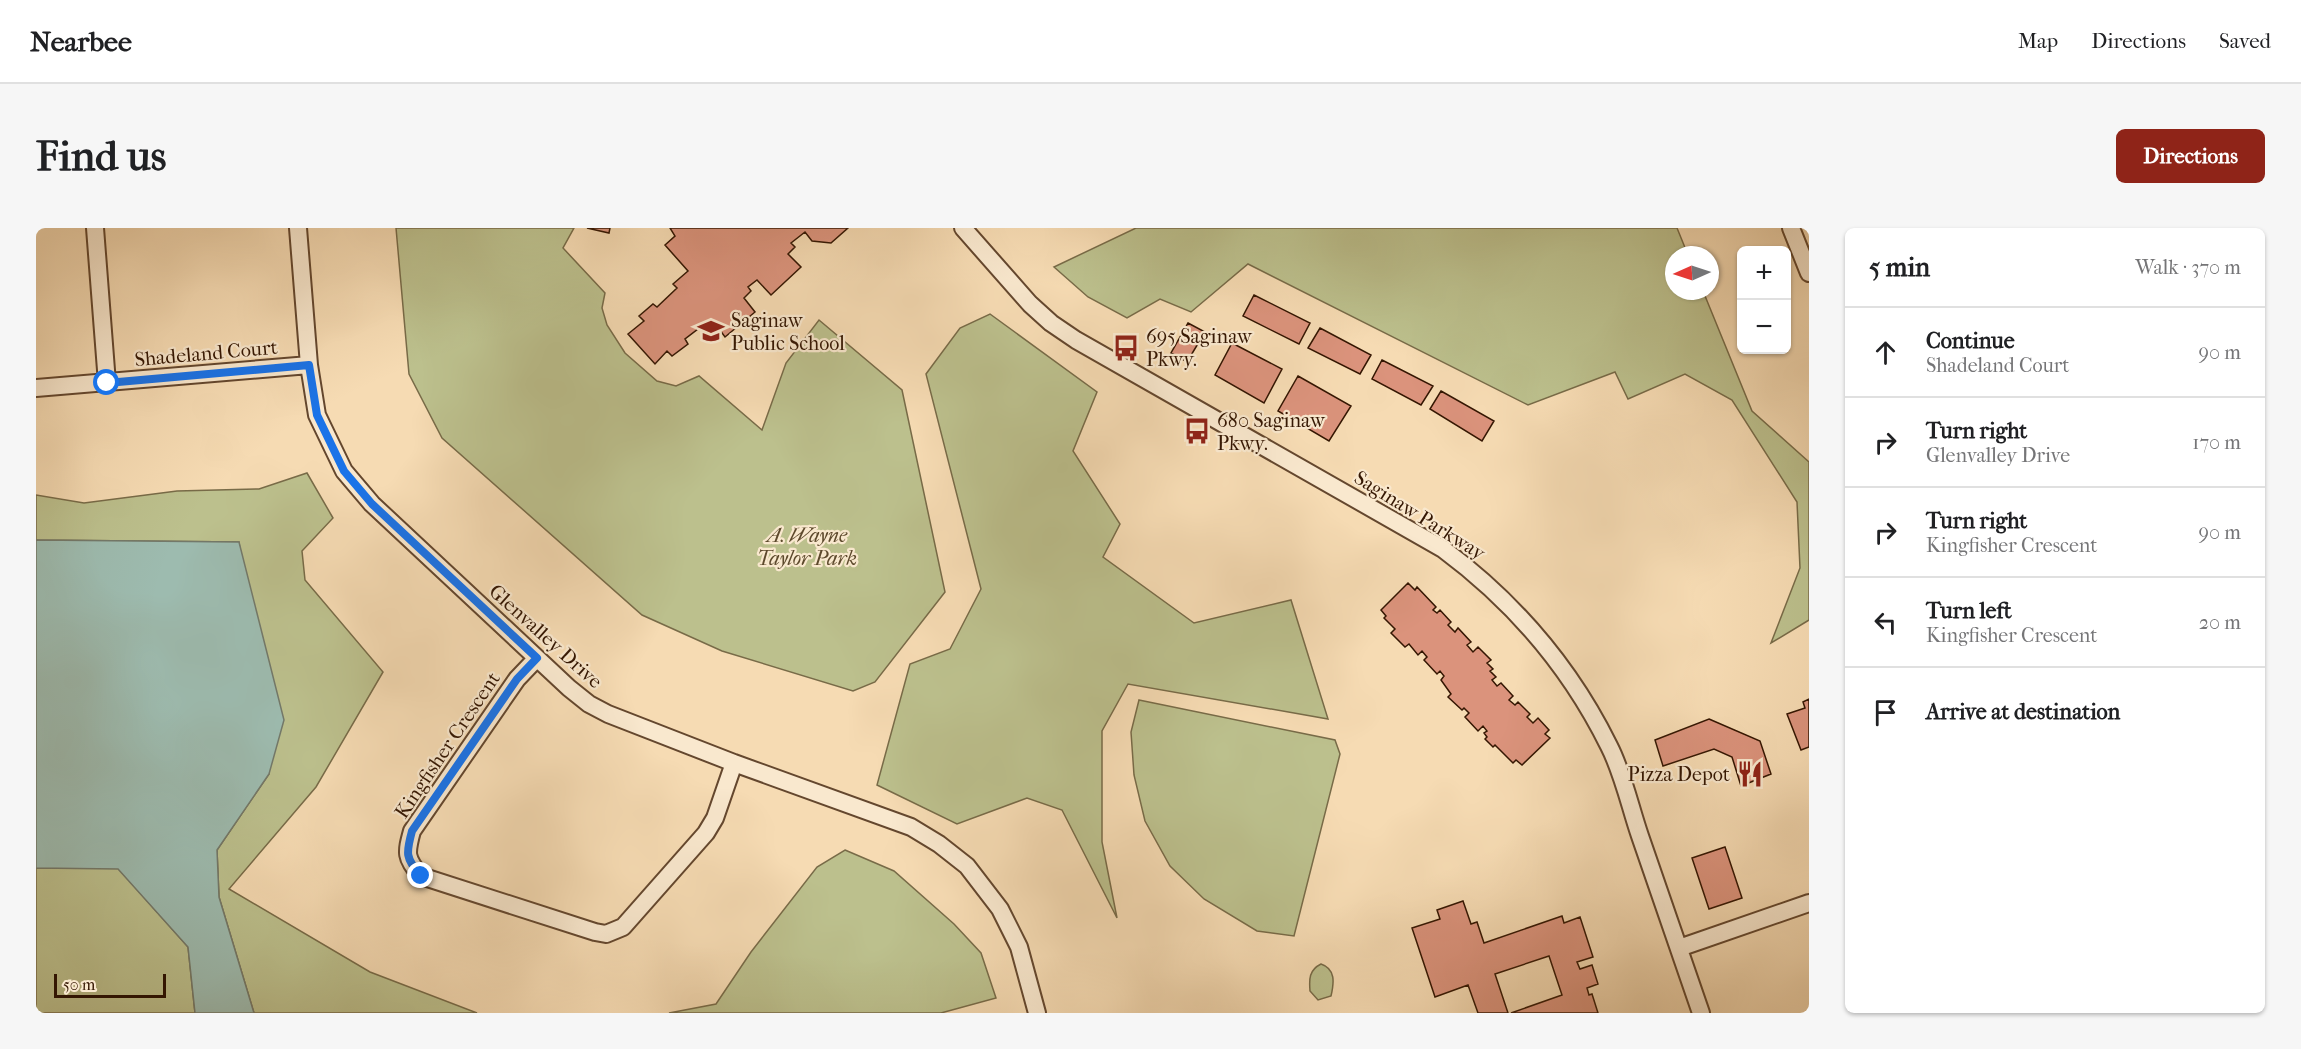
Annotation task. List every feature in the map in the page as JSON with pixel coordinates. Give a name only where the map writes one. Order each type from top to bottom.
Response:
[{"type":"street","points":[[95,228],[107,383]]},
{"type":"street","name":"Glenvalley Drive","points":[[298,228],[309,365],[317,415],[344,471],[372,504],[589,704],[608,714],[734,763],[911,828],[939,844],[967,866],[1000,909],[1014,938],[1037,1013]]},
{"type":"street","name":"Saginaw Parkway","points":[[963,228],[1030,304],[1051,323],[1076,340],[1443,549],[1481,578],[1522,618],[1577,688],[1610,747],[1701,1013]]},
{"type":"street","points":[[1791,228],[1809,273]]},
{"type":"street","name":"Shadeland Court","points":[[36,388],[309,365]]},
{"type":"street","name":"Kingfisher Crescent","points":[[537,658],[517,679],[412,831],[407,849],[408,857],[421,876],[595,932],[606,934],[615,932],[623,927],[706,833],[716,818],[734,763]]},
{"type":"street","points":[[1679,948],[1809,903]]},
{"type":"green space","name":"A. Wayne Taylor Park","points":[[396,228],[574,228],[563,248],[605,293],[602,308],[607,325],[625,353],[657,381],[676,386],[699,376],[762,430],[786,363],[819,320],[902,390],[945,592],[875,682],[853,691],[722,651],[642,615],[442,438],[409,374]]},
{"type":"green space","points":[[1136,228],[1677,228],[1684,246],[1665,246],[1665,300],[1707,300],[1752,411],[1809,462],[1809,620],[1771,643],[1800,568],[1797,502],[1732,400],[1685,374],[1628,399],[1615,372],[1528,405],[1248,264],[1191,312],[1160,299],[1127,318],[1088,297],[1054,267]]},
{"type":"green space","points":[[990,314],[1097,392],[1073,451],[1120,524],[1103,557],[1194,623],[1291,600],[1328,719],[1128,684],[1102,731],[1102,842],[1117,918],[1062,810],[1027,798],[957,824],[877,785],[910,664],[950,649],[981,589],[926,374],[960,328]]},
{"type":"green space","points":[[307,473],[333,518],[302,551],[305,580],[383,672],[316,787],[229,889],[370,972],[477,1013],[254,1013],[219,897],[217,850],[269,774],[239,542],[36,540],[36,495],[84,503],[177,491],[259,489]]},
{"type":"green space","points":[[1139,700],[1335,740],[1340,754],[1294,936],[1257,931],[1204,899],[1170,866],[1145,821],[1134,775],[1131,732]]},
{"type":"green space","points":[[845,850],[894,871],[954,924],[981,953],[996,998],[941,1013],[669,1013],[716,1004],[751,952],[817,867]]},
{"type":"green space","points":[[36,868],[118,868],[188,947],[195,1013],[36,1013]]},
{"type":"green space","points":[[1321,964],[1332,973],[1333,986],[1331,996],[1318,1000],[1310,991],[1310,979],[1314,969]]},
{"type":"shaded area","points":[[36,540],[239,542],[284,720],[269,774],[217,850],[219,897],[254,1013],[195,1013],[188,947],[118,869],[36,868]]},
{"type":"building","points":[[587,228],[610,228],[609,233]]},
{"type":"building","points":[[670,228],[848,228],[831,243],[812,241],[805,232],[791,243],[795,247],[788,254],[801,267],[771,295],[757,280],[748,287],[751,291],[744,298],[755,312],[725,337],[714,322],[708,327],[706,323],[685,339],[688,344],[672,356],[667,351],[655,364],[628,334],[644,321],[639,316],[653,304],[657,307],[677,288],[673,284],[688,271],[665,245],[675,236]]},
{"type":"building","points":[[1254,295],[1310,323],[1299,344],[1243,316]]},
{"type":"building","points":[[1188,323],[1205,332],[1187,362],[1171,353]]},
{"type":"building","points":[[1320,328],[1371,355],[1360,374],[1308,348]]},
{"type":"building","points":[[1232,343],[1282,369],[1264,403],[1215,375]]},
{"type":"building","points":[[1382,360],[1433,386],[1421,405],[1372,379]]},
{"type":"building","points":[[1298,376],[1351,406],[1329,441],[1278,411]]},
{"type":"building","points":[[1441,391],[1494,421],[1482,441],[1430,409]]},
{"type":"building","points":[[1408,583],[1415,590],[1417,587],[1436,607],[1433,610],[1437,613],[1440,610],[1451,622],[1448,625],[1455,632],[1458,628],[1471,642],[1467,645],[1473,652],[1478,647],[1491,660],[1487,663],[1493,669],[1490,671],[1496,677],[1492,680],[1497,686],[1501,683],[1513,696],[1509,700],[1515,705],[1518,702],[1530,714],[1527,717],[1533,723],[1538,718],[1549,730],[1545,734],[1550,738],[1522,765],[1516,760],[1513,763],[1495,745],[1493,747],[1485,739],[1487,737],[1484,733],[1487,731],[1483,726],[1478,731],[1465,717],[1469,713],[1464,708],[1462,710],[1448,697],[1451,694],[1441,680],[1444,676],[1440,671],[1437,674],[1424,660],[1427,657],[1422,651],[1418,655],[1409,644],[1405,647],[1391,633],[1395,629],[1384,618],[1386,616],[1381,610]]},
{"type":"building","points":[[1809,699],[1809,747],[1801,750],[1787,714],[1805,708],[1803,702]]},
{"type":"building","points":[[1709,719],[1760,741],[1771,774],[1741,786],[1732,757],[1714,749],[1663,766],[1655,740]]},
{"type":"building","points":[[1725,847],[1742,898],[1709,909],[1692,858]]},
{"type":"building","points":[[1463,901],[1471,924],[1477,922],[1484,943],[1562,916],[1564,923],[1580,917],[1593,957],[1577,962],[1580,969],[1592,965],[1598,984],[1587,988],[1589,995],[1592,994],[1598,1013],[1511,1013],[1562,995],[1549,956],[1495,974],[1508,1013],[1478,1013],[1468,985],[1435,997],[1412,928],[1440,919],[1437,910]]},
{"type":"place","name":"Saginaw Public School","points":[[711,331]]},
{"type":"place","name":"695 Saginaw Pkwy.","points":[[1126,348]]},
{"type":"place","name":"680 Saginaw Pkwy.","points":[[1197,431]]},
{"type":"place","name":"Pizza Depot","points":[[1750,774]]},
{"type":"route","points":[[107,383],[309,365],[317,415],[344,471],[372,504],[537,658],[517,679],[412,831],[407,849],[408,857],[421,876]]}]
